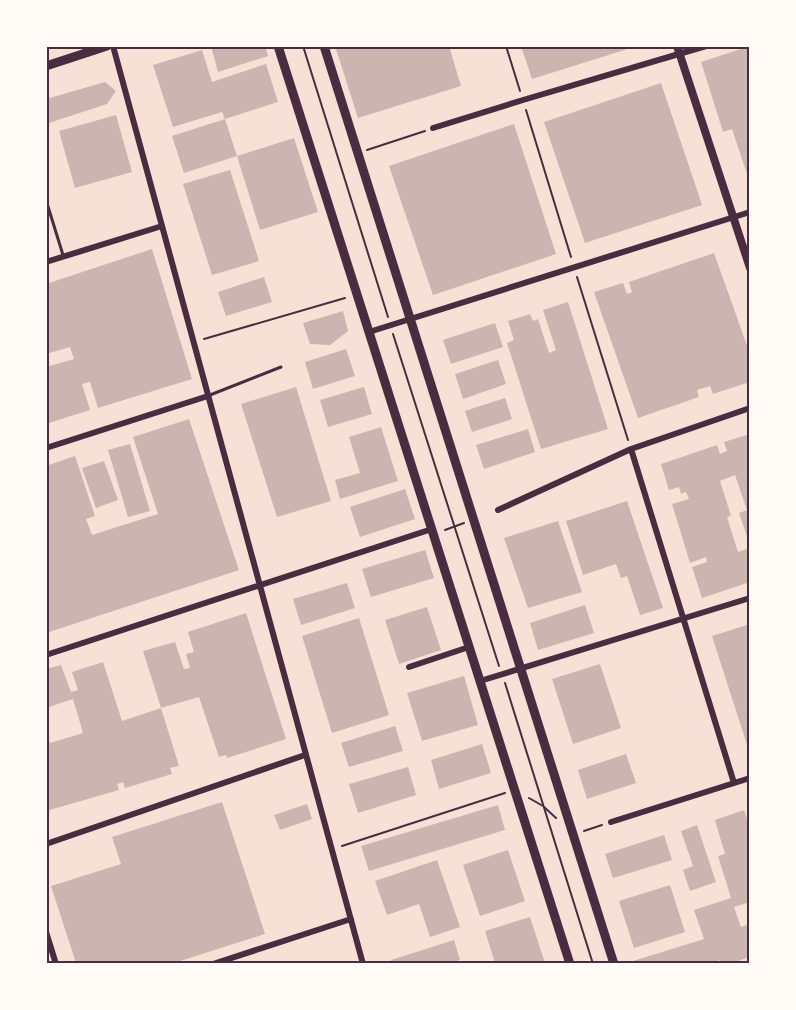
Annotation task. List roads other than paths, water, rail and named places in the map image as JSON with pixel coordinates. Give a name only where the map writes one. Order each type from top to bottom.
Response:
[{"type":"main road","points":[[46,66],[107,46]]},
{"type":"main road","points":[[278,46],[570,963]]},
{"type":"main road","points":[[324,46],[614,963]]},
{"type":"street","points":[[113,46],[363,963]]},
{"type":"street","points":[[433,128],[678,51],[706,46]]},
{"type":"street","points":[[678,51],[750,268]]},
{"type":"street","points":[[369,332],[750,212]]},
{"type":"street","points":[[46,262],[162,226]]},
{"type":"street","points":[[46,448],[208,396]]},
{"type":"street","points":[[498,510],[630,449],[750,408]]},
{"type":"street","points":[[630,449],[734,783]]},
{"type":"street","points":[[46,655],[432,529]]},
{"type":"street","points":[[480,681],[750,598]]},
{"type":"street","points":[[409,666],[469,647]]},
{"type":"street","points":[[46,844],[305,755]]},
{"type":"street","points":[[611,822],[750,778]]},
{"type":"street","points":[[213,963],[351,920]]},
{"type":"street","points":[[46,932],[56,963]]},
{"type":"lane","points":[[46,200],[63,257]]},
{"type":"lane","points":[[208,396],[281,367]]}]
